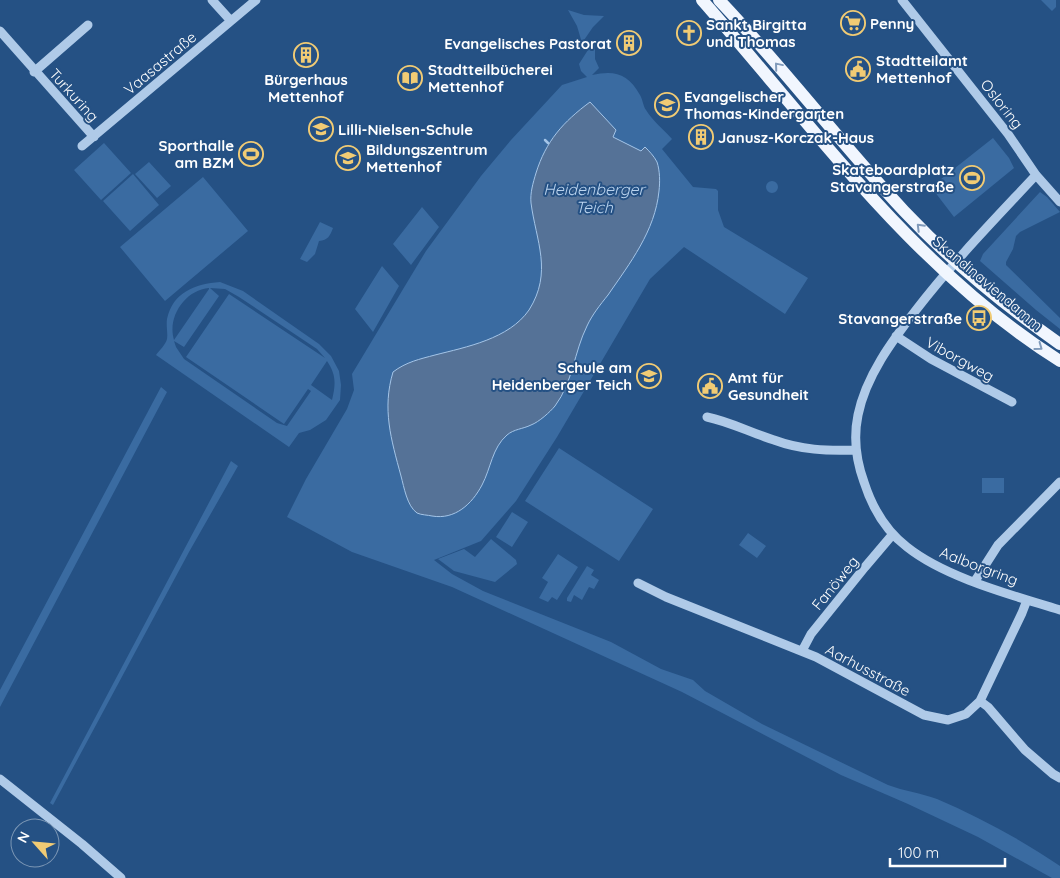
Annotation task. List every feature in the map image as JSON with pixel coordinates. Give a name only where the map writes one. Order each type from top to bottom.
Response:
[{"type":"main road","name":"Skandinaviendamm","points":[[702,0],[859,183],[945,273],[1018,332],[1060,361]]},
{"type":"main road","name":"Skandinaviendamm","points":[[719,0],[758,42],[915,223],[994,296],[1060,344]]},
{"type":"street","points":[[212,0],[231,21]]},
{"type":"street","name":"Vaasastraße","points":[[82,146],[256,0]]},
{"type":"street","name":"Osloring","points":[[902,0],[1008,134],[1036,175],[1060,202]]},
{"type":"street","name":"Turkuring","points":[[34,72],[88,25]]},
{"type":"street","name":"Turkuring","points":[[0,31],[34,72],[94,137]]},
{"type":"street","points":[[945,273],[1036,175]]},
{"type":"street","name":"Aalborgring","points":[[945,273],[896,336],[864,395],[857,417],[855,450],[866,490],[876,512],[906,547],[956,575],[1060,610]]},
{"type":"street","name":"Viborgweg","points":[[896,336],[931,359],[1012,402]]},
{"type":"street","points":[[708,416],[729,422],[775,441],[799,447],[818,450],[855,450]]},
{"type":"street","points":[[975,581],[998,546],[1060,482]]},
{"type":"street","name":"Fanöweg","points":[[802,651],[812,634],[893,534]]},
{"type":"street","name":"Aarhusstraße","points":[[638,583],[666,598],[802,651],[842,670],[924,716],[948,720],[966,714],[980,701],[1027,600]]},
{"type":"street","points":[[980,701],[988,707],[1025,750],[1052,774],[1060,778]]},
{"type":"street","points":[[0,779],[82,844],[121,878]]},
{"type":"shaded area","points":[[1041,0],[1056,0],[1056,7],[1052,11]]},
{"type":"shaded area","points":[[568,10],[584,15],[604,16],[593,27],[582,43],[577,26]]},
{"type":"shaded area","points":[[595,39],[595,59],[599,68],[592,75],[614,73],[631,82],[649,114],[672,139],[662,149],[693,187],[716,189],[718,191],[718,210],[724,227],[808,278],[785,314],[684,247],[650,279],[557,437],[516,501],[481,541],[434,560],[452,574],[483,591],[611,642],[661,669],[693,680],[705,691],[762,724],[888,785],[937,799],[969,813],[1031,847],[1060,866],[1060,878],[1052,878],[978,837],[841,775],[682,692],[452,587],[352,552],[287,517],[306,479],[347,409],[354,390],[352,374],[426,251],[481,176],[511,140],[562,85],[587,77],[581,71],[579,64]]},
{"type":"shaded area","name":"Skateboardplatz Stavangerstraße","points":[[993,138],[1009,158],[1014,168],[954,217],[931,187]]},
{"type":"shaded area","points":[[104,143],[131,173],[101,200],[74,170]]},
{"type":"shaded area","points":[[149,162],[171,186],[157,198],[135,174]]},
{"type":"shaded area","points":[[133,174],[159,205],[130,231],[103,201]]},
{"type":"shaded area","points":[[203,177],[248,231],[165,301],[120,247]]},
{"type":"shaded area","points":[[772,181],[778,187],[772,193],[766,187]]},
{"type":"shaded area","points":[[1040,192],[1060,212],[1020,232],[1016,236],[1006,265],[1060,318],[1060,329],[980,261],[983,254]]},
{"type":"shaded area","points":[[422,207],[439,227],[411,265],[393,244]]},
{"type":"shaded area","points":[[320,222],[333,228],[331,233],[325,240],[319,241],[315,254],[307,262],[300,259]]},
{"type":"shaded area","points":[[382,266],[399,286],[373,332],[355,309]]},
{"type":"shaded area","points":[[220,282],[243,291],[319,344],[331,356],[339,371],[341,385],[340,400],[326,420],[310,430],[299,433],[289,447],[156,355],[166,341],[167,319],[174,302],[186,291]],"holes":[[[210,288],[225,289],[239,297],[317,349],[325,358],[229,294],[186,357],[284,424],[308,389],[311,391],[287,426],[277,423],[184,359],[176,347],[174,341],[184,347],[219,296]],[[209,289],[174,340],[173,322],[180,306],[192,294]],[[327,361],[334,379],[332,400],[311,385]]]},
{"type":"shaded area","points":[[161,387],[167,392],[0,707],[0,690]]},
{"type":"shaded area","points":[[559,448],[653,509],[619,561],[525,501]]},
{"type":"shaded area","points":[[231,461],[238,466],[189,552],[53,805],[50,803]]},
{"type":"shaded area","points":[[982,478],[1004,478],[1004,493],[982,493]]},
{"type":"shaded area","points":[[512,512],[528,522],[512,547],[496,537]]},
{"type":"shaded area","points":[[748,533],[766,546],[757,558],[739,545]]},
{"type":"shaded area","points":[[491,539],[516,560],[517,564],[495,582],[454,571],[438,559],[464,549],[475,557]]},
{"type":"shaded area","points":[[558,554],[578,567],[557,600],[552,597],[548,602],[539,598],[548,582],[542,578]]},
{"type":"shaded area","points":[[587,566],[594,570],[591,575],[599,580],[594,589],[589,587],[582,600],[574,595],[571,602],[567,601],[567,598]]},
{"type":"water","name":"Heidenberger Teich","points":[[590,102],[616,130],[613,137],[641,151],[645,147],[657,162],[660,176],[657,206],[647,233],[633,259],[589,322],[566,387],[555,406],[537,422],[513,431],[502,440],[478,492],[462,509],[448,516],[440,517],[417,513],[406,496],[391,437],[388,399],[393,372],[413,361],[473,345],[499,335],[520,320],[529,310],[540,283],[541,269],[541,256],[531,203],[531,192],[535,177],[550,142],[572,117]]},
{"type":"waterway","points":[[545,140],[548,143]]},
{"type":"place","name":"Penny","points":[[853,23]]},
{"type":"place","name":"Sankt Birgitta und Thomas","points":[[689,33]]},
{"type":"place","name":"Evangelisches Pastorat","points":[[629,43]]},
{"type":"place","name":"Bürgerhaus Mettenhof","points":[[306,55]]},
{"type":"place","name":"Stadtteilamt Mettenhof","points":[[858,69]]},
{"type":"place","name":"Stadtteilbücherei Mettenhof","points":[[410,78]]},
{"type":"place","name":"Evangelischer Thomas-Kindergarten","points":[[667,105]]},
{"type":"place","name":"Lilli-Nielsen-Schule","points":[[321,129]]},
{"type":"place","name":"Janusz-Korczak-Haus","points":[[701,137]]},
{"type":"place","name":"Sporthalle am BZM","points":[[251,154]]},
{"type":"place","name":"Bildungszentrum Mettenhof","points":[[348,158]]},
{"type":"place","name":"Skateboardplatz Stavangerstraße","points":[[972,178]]},
{"type":"place","name":"Stavangerstraße","points":[[979,318]]},
{"type":"place","name":"Schule am Heidenberger Teich","points":[[649,376]]},
{"type":"place","name":"Amt für Gesundheit","points":[[710,386]]}]
